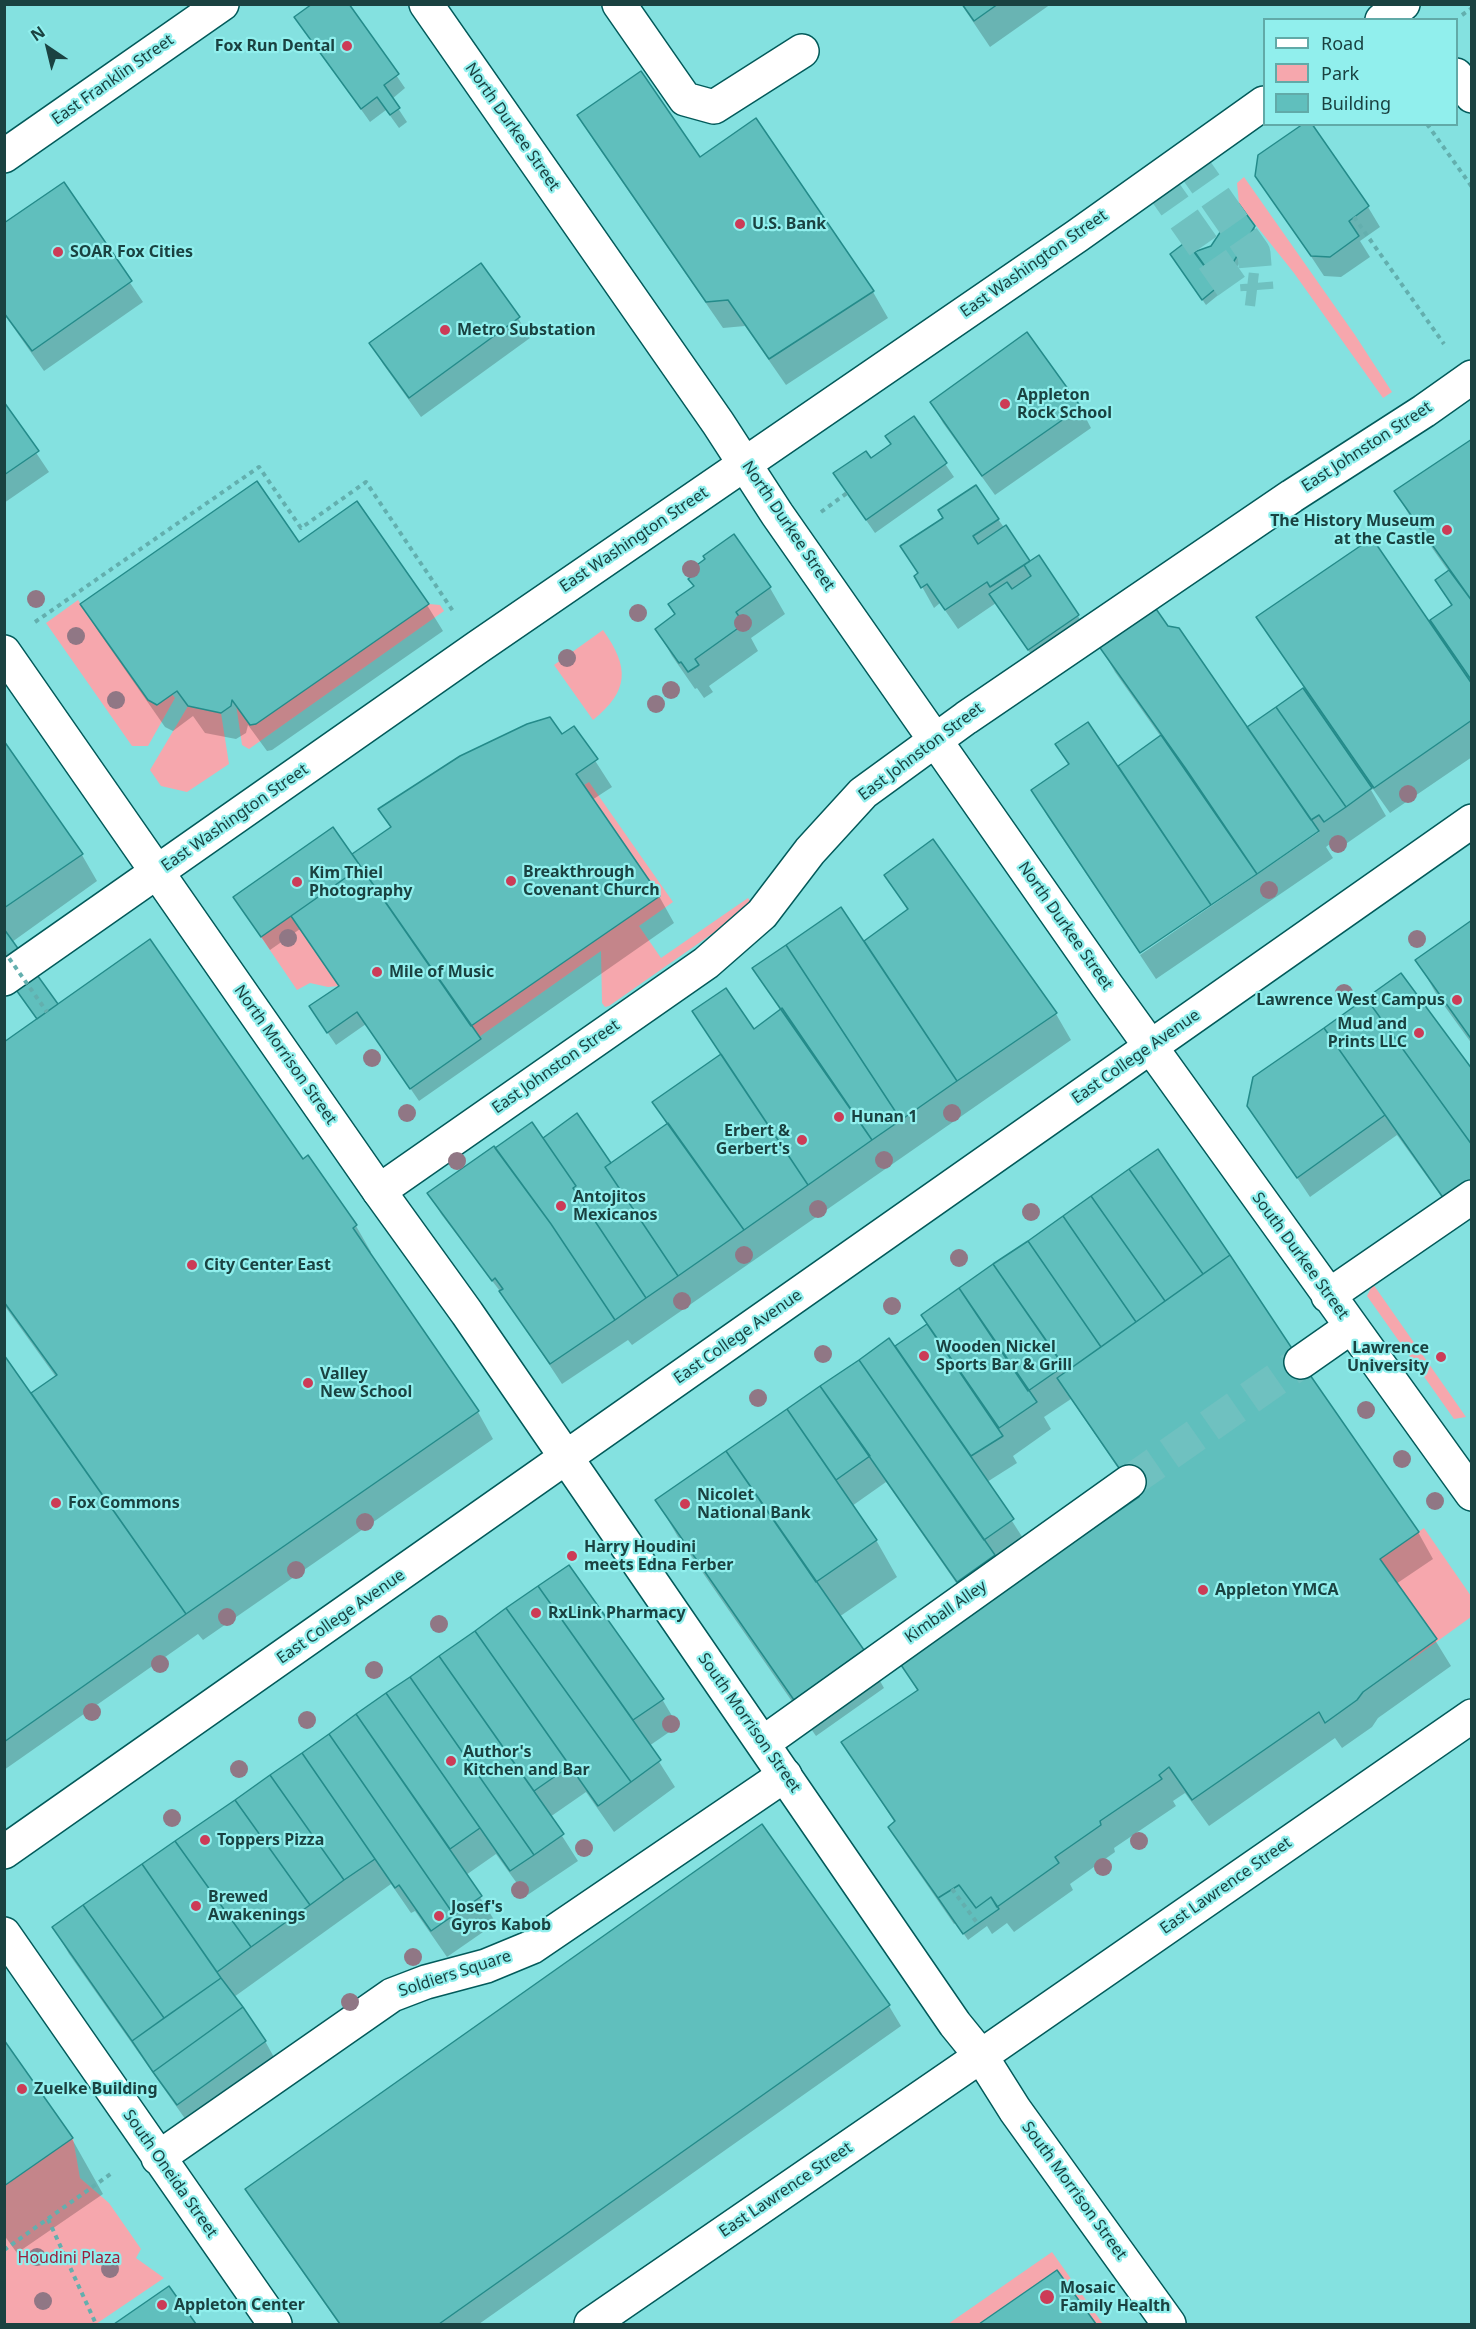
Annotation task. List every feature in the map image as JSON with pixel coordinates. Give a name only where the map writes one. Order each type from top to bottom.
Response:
[{"type":"street","name":"East Franklin Street","points":[[6,151],[222,4]]},
{"type":"street","name":"North Durkee Street","points":[[426,4],[746,464],[777,514],[1151,1047]]},
{"type":"street","points":[[619,4],[685,99],[714,108],[802,51]]},
{"type":"street","points":[[1385,18],[1405,4],[1416,18]]},
{"type":"street","points":[[1458,78],[1472,96]]},
{"type":"street","name":"East Washington Street","points":[[4,979],[478,647],[1077,236],[1263,104]]},
{"type":"street","name":"East Johnston Street","points":[[379,1191],[706,963],[762,914],[810,851],[863,793],[1282,502],[1424,411],[1472,377]]},
{"type":"street","name":"North Morrison Street","points":[[4,652],[566,1458]]},
{"type":"street","name":"East College Avenue","points":[[4,1852],[1472,821]]},
{"type":"street","name":"South Durkee Street","points":[[1151,1047],[1472,1494]]},
{"type":"street","points":[[1328,1296],[1472,1197]]},
{"type":"street","points":[[1301,1362],[1351,1326]]},
{"type":"street","name":"South Morrison Street","points":[[566,1458],[955,2024],[981,2056],[1016,2110],[1169,2325]]},
{"type":"street","name":"Kimball Alley","points":[[763,1743],[1129,1482]]},
{"type":"street","name":"East Lawrence Street","points":[[591,2325],[1472,1716]]},
{"type":"street","name":"Soldiers Square","points":[[158,2158],[392,1995],[426,1982],[486,1966],[532,1947],[785,1775]]},
{"type":"street","name":"South Oneida Street","points":[[4,1934],[275,2325]]},
{"type":"path","points":[[1462,15],[1472,8]]},
{"type":"path","points":[[1428,126],[1472,187]]},
{"type":"path","points":[[1354,217],[1444,344]]},
{"type":"path","points":[[35,622],[259,467],[301,528],[366,482],[453,611]]},
{"type":"path","points":[[821,512],[847,493]]},
{"type":"path","points":[[4,951],[47,1012]]},
{"type":"path","points":[[952,1889],[978,1924]]},
{"type":"path","points":[[4,2250],[112,2173]]},
{"type":"path","points":[[48,2219],[96,2325]]},
{"type":"green space","points":[[1244,177],[1355,335],[1392,392],[1383,398],[1294,273],[1239,204],[1237,183]]},
{"type":"green space","points":[[78,600],[148,700],[157,705],[172,694],[175,698],[148,746],[132,746],[46,623]]},
{"type":"green space","points":[[429,604],[440,605],[444,611],[249,749],[242,745],[236,704]]},
{"type":"green space","points":[[603,630],[618,656],[622,678],[614,699],[593,720],[554,665]]},
{"type":"green space","points":[[188,706],[221,713],[229,764],[187,792],[161,786],[150,770]]},
{"type":"green space","points":[[589,782],[673,902],[639,926],[661,958],[748,898],[751,902],[739,915],[609,1006],[605,1007],[602,1003],[601,951],[479,1037],[471,1026],[660,896],[584,785]]},
{"type":"green space","points":[[291,916],[339,986],[328,987],[310,983],[297,990],[261,937]]},
{"type":"green space","points":[[1373,1284],[1466,1417],[1454,1419],[1367,1296]]},
{"type":"green space","points":[[1424,1528],[1471,1596],[1471,1617],[1410,1661],[1396,1641],[1424,1621],[1380,1559]]},
{"type":"green space","name":"Houdini Plaza","points":[[73,2138],[80,2178],[109,2203],[141,2249],[136,2258],[164,2278],[96,2324],[5,2324],[4,2186]]},
{"type":"green space","points":[[1052,2252],[1103,2324],[1096,2324],[1057,2270],[979,2324],[948,2324]]},
{"type":"building","name":"Fox Run Dental","points":[[312,4],[349,4],[399,74],[384,85],[400,108],[390,115],[377,97],[361,109],[294,17]]},
{"type":"building","points":[[962,4],[998,4],[974,21]]},
{"type":"building","name":"U.S. Bank","points":[[641,71],[700,157],[756,118],[874,291],[769,359],[728,300],[706,302],[577,115]]},
{"type":"building","points":[[1300,126],[1313,126],[1369,206],[1349,221],[1359,236],[1330,257],[1311,256],[1255,176],[1258,155]]},
{"type":"building","name":"SOAR Fox Cities","points":[[64,182],[132,281],[32,351],[4,313],[4,223]]},
{"type":"building","points":[[1239,204],[1255,226],[1219,286],[1194,252],[1211,246]]},
{"type":"building","points":[[1187,241],[1219,286],[1202,300],[1170,254]]},
{"type":"building","name":"Metro Substation","points":[[481,263],[520,317],[409,398],[369,343]]},
{"type":"building","name":"Appleton Rock School","points":[[1027,332],[1081,407],[982,476],[930,402]]},
{"type":"building","points":[[4,402],[39,451],[4,475]]},
{"type":"building","points":[[914,416],[947,463],[866,520],[833,473],[866,451],[871,458],[891,444],[885,436]]},
{"type":"building","name":"The History Museum at the Castle","points":[[1472,439],[1472,601],[1394,491]]},
{"type":"building","points":[[257,481],[299,542],[357,501],[429,604],[256,724],[250,725],[232,700],[231,706],[221,713],[188,706],[177,691],[157,705],[148,700],[80,604]]},
{"type":"building","points":[[976,485],[999,519],[973,536],[978,544],[1006,525],[1030,561],[990,587],[987,582],[945,610],[927,584],[921,588],[914,576],[918,573],[900,546],[943,518],[938,510]]},
{"type":"building","points":[[734,534],[771,587],[736,612],[744,624],[695,659],[699,665],[688,672],[655,629],[675,614],[668,604],[694,586],[688,579],[693,575],[690,570],[705,559],[703,556]]},
{"type":"building","points":[[1372,538],[1472,684],[1472,720],[1374,788],[1256,617]]},
{"type":"building","points":[[1039,555],[1079,615],[1028,650],[989,594],[1007,582],[1012,589],[1031,576],[1024,565]]},
{"type":"building","points":[[1449,570],[1472,601],[1472,681],[1430,620],[1452,605],[1435,580]]},
{"type":"building","points":[[1154,606],[1168,626],[1179,628],[1319,831],[1257,874],[1098,645]]},
{"type":"building","points":[[1303,688],[1372,788],[1346,807],[1276,707]]},
{"type":"building","points":[[1276,707],[1346,807],[1324,822],[1319,815],[1311,820],[1247,727]]},
{"type":"building","name":"Breakthrough Covenant Church","points":[[550,717],[562,734],[574,726],[598,759],[576,774],[660,896],[471,1026],[352,854],[391,827],[378,809],[460,756],[527,724]]},
{"type":"building","points":[[1088,722],[1211,905],[1140,953],[1031,790],[1069,764],[1055,744]]},
{"type":"building","points":[[1161,735],[1257,874],[1211,905],[1118,766]]},
{"type":"building","points":[[4,741],[83,854],[4,908]]},
{"type":"building","name":"Kim Thiel Photography","points":[[333,827],[361,867],[261,937],[233,897]]},
{"type":"building","points":[[933,839],[1057,1013],[957,1081],[864,941],[908,909],[884,875]]},
{"type":"building","points":[[361,867],[481,1039],[410,1089],[357,1012],[327,1033],[309,1006],[339,986],[291,916]]},
{"type":"building","points":[[841,907],[957,1081],[901,1120],[786,945]]},
{"type":"building","name":"Lawrence West Campus","points":[[1472,920],[1472,1040],[1415,960]]},
{"type":"building","points":[[4,929],[58,1004],[37,1019],[4,973]]},
{"type":"building","name":"City Center East","points":[[150,939],[303,1159],[308,1155],[357,1225],[353,1228],[479,1411],[186,1614],[31,1393],[57,1375],[4,1302],[4,1042]]},
{"type":"building","points":[[786,945],[901,1120],[872,1140],[752,968]]},
{"type":"building","name":"Mud and Prints LLC","points":[[1401,973],[1472,1069],[1472,1145],[1366,998]]},
{"type":"building","points":[[726,988],[754,1029],[782,1008],[872,1140],[808,1185],[692,1011]]},
{"type":"building","points":[[1366,998],[1472,1145],[1472,1180],[1444,1199],[1324,1028]]},
{"type":"building","points":[[1324,1028],[1385,1115],[1297,1178],[1247,1106],[1253,1077]]},
{"type":"building","points":[[721,1054],[808,1185],[744,1230],[652,1102]]},
{"type":"building","points":[[577,1113],[611,1163],[605,1167],[678,1276],[646,1298],[573,1188],[576,1186],[543,1138]]},
{"type":"building","name":"Antojitos Mexicanos","points":[[532,1122],[576,1186],[573,1188],[646,1298],[615,1320],[551,1224],[495,1148]]},
{"type":"building","points":[[668,1123],[744,1230],[678,1276],[605,1167]]},
{"type":"building","points":[[494,1146],[551,1224],[615,1320],[550,1364],[499,1291],[503,1289],[495,1278],[492,1281],[427,1193]]},
{"type":"building","points":[[1158,1149],[1230,1255],[1203,1274],[1129,1169]]},
{"type":"building","points":[[1129,1169],[1203,1274],[1165,1301],[1091,1196]]},
{"type":"building","points":[[1091,1196],[1165,1301],[1136,1322],[1063,1216]]},
{"type":"building","points":[[1063,1216],[1136,1322],[1101,1347],[1028,1241]]},
{"type":"building","points":[[1028,1241],[1101,1347],[1067,1371],[993,1264]]},
{"type":"building","name":"Appleton YMCA","points":[[1230,1255],[1419,1532],[1380,1559],[1437,1639],[1363,1692],[1357,1700],[1325,1723],[1319,1712],[1192,1800],[1169,1767],[1159,1775],[1162,1779],[1100,1821],[1101,1825],[1055,1857],[1059,1863],[997,1907],[991,1897],[976,1908],[959,1885],[938,1898],[888,1827],[895,1821],[841,1742],[918,1690],[899,1662],[1139,1497],[1057,1378]]},
{"type":"building","points":[[993,1264],[1064,1366],[1028,1391],[959,1288]]},
{"type":"building","points":[[959,1288],[1037,1402],[999,1428],[921,1315]]},
{"type":"building","points":[[927,1324],[1003,1436],[971,1456],[895,1346]]},
{"type":"building","points":[[889,1338],[1014,1519],[984,1540],[859,1360]]},
{"type":"building","name":"Fox Commons","points":[[4,1355],[186,1614],[4,1742]]},
{"type":"building","points":[[859,1360],[995,1555],[957,1582],[820,1386]]},
{"type":"building","points":[[820,1386],[870,1456],[836,1480],[787,1409]]},
{"type":"building","points":[[787,1409],[877,1540],[816,1582],[726,1451]]},
{"type":"building","points":[[726,1451],[864,1650],[794,1700],[655,1500]]},
{"type":"building","points":[[569,1565],[664,1699],[633,1720],[538,1586]]},
{"type":"building","points":[[538,1586],[661,1760],[631,1782],[506,1608]]},
{"type":"building","points":[[506,1608],[631,1782],[598,1806],[475,1631]]},
{"type":"building","points":[[475,1631],[570,1766],[534,1791],[439,1656]]},
{"type":"building","points":[[439,1656],[564,1834],[534,1855],[410,1677]]},
{"type":"building","name":"Author's Kitchen and Bar","points":[[410,1677],[534,1855],[510,1871],[386,1693]]},
{"type":"building","points":[[386,1693],[480,1828],[450,1849],[356,1714]]},
{"type":"building","points":[[356,1714],[482,1896],[454,1915],[329,1734]]},
{"type":"building","points":[[329,1734],[454,1915],[431,1931],[399,1885],[395,1888],[302,1753]]},
{"type":"building","points":[[302,1753],[375,1859],[344,1880],[270,1775]]},
{"type":"building","points":[[270,1775],[344,1880],[310,1905],[235,1800]]},
{"type":"building","points":[[235,1800],[310,1905],[251,1947],[175,1841]]},
{"type":"building","points":[[762,1824],[890,2005],[439,2324],[340,2324],[245,2189]]},
{"type":"building","name":"Brewed Awakenings","points":[[175,1841],[251,1947],[217,1972],[142,1864]]},
{"type":"building","points":[[142,1864],[221,1978],[164,2018],[83,1905]]},
{"type":"building","points":[[959,1885],[976,1908],[991,1897],[999,1909],[963,1934],[938,1898]]},
{"type":"building","points":[[83,1905],[164,2018],[132,2041],[52,1927]]},
{"type":"building","points":[[221,1978],[243,2007],[153,2072],[132,2041]]},
{"type":"building","points":[[243,2007],[266,2041],[177,2105],[153,2072]]},
{"type":"building","name":"Zuelke Building","points":[[4,2040],[73,2138],[4,2186]]},
{"type":"building","name":"Mosaic Family Health","points":[[1057,2270],[1096,2324],[979,2324]]},
{"type":"building","name":"Appleton Center","points":[[169,2286],[196,2324],[114,2324]]},
{"type":"tunnel","points":[[1187,157],[1254,253],[1257,290]]},
{"type":"tunnel","points":[[1156,179],[1232,287],[1257,290]]},
{"type":"tunnel","points":[[1129,1482],[1301,1362]]},
{"type":"place","name":"Fox Run Dental","points":[[347,46]]},
{"type":"place","name":"U.S. Bank","points":[[740,224]]},
{"type":"place","name":"SOAR Fox Cities","points":[[58,252]]},
{"type":"place","name":"Metro Substation","points":[[445,330]]},
{"type":"place","name":"Appleton Rock School","points":[[1005,404]]},
{"type":"place","name":"The History Museum at the Castle","points":[[1447,530]]},
{"type":"place","name":"Breakthrough Covenant Church","points":[[511,881]]},
{"type":"place","name":"Kim Thiel Photography","points":[[297,882]]},
{"type":"place","name":"Mile of Music","points":[[377,972]]},
{"type":"place","name":"Lawrence West Campus","points":[[1457,1000]]},
{"type":"place","name":"Mud and Prints LLC","points":[[1419,1033]]},
{"type":"place","name":"Hunan 1","points":[[839,1117]]},
{"type":"place","name":"Erbert & Gerbert's","points":[[802,1140]]},
{"type":"place","name":"Antojitos Mexicanos","points":[[561,1206]]},
{"type":"place","name":"City Center East","points":[[192,1265]]},
{"type":"place","name":"Wooden Nickel Sports Bar & Grill","points":[[924,1356]]},
{"type":"place","name":"Lawrence University","points":[[1441,1357]]},
{"type":"place","name":"Valley New School","points":[[308,1383]]},
{"type":"place","name":"Fox Commons","points":[[56,1503]]},
{"type":"place","name":"Nicolet National Bank","points":[[685,1504]]},
{"type":"place","name":"Harry Houdini meets Edna Ferber","points":[[572,1556]]},
{"type":"place","name":"Appleton YMCA","points":[[1203,1590]]},
{"type":"place","name":"RxLink Pharmacy","points":[[536,1613]]},
{"type":"place","name":"Author's Kitchen and Bar","points":[[451,1761]]},
{"type":"place","name":"Toppers Pizza","points":[[205,1840]]},
{"type":"place","name":"Brewed Awakenings","points":[[196,1906]]},
{"type":"place","name":"Josef's Gyros Kabob","points":[[439,1916]]},
{"type":"place","name":"Zuelke Building","points":[[22,2089]]},
{"type":"place","name":"Mosaic Family Health","points":[[1047,2297]]},
{"type":"place","name":"Appleton Center","points":[[162,2305]]}]
